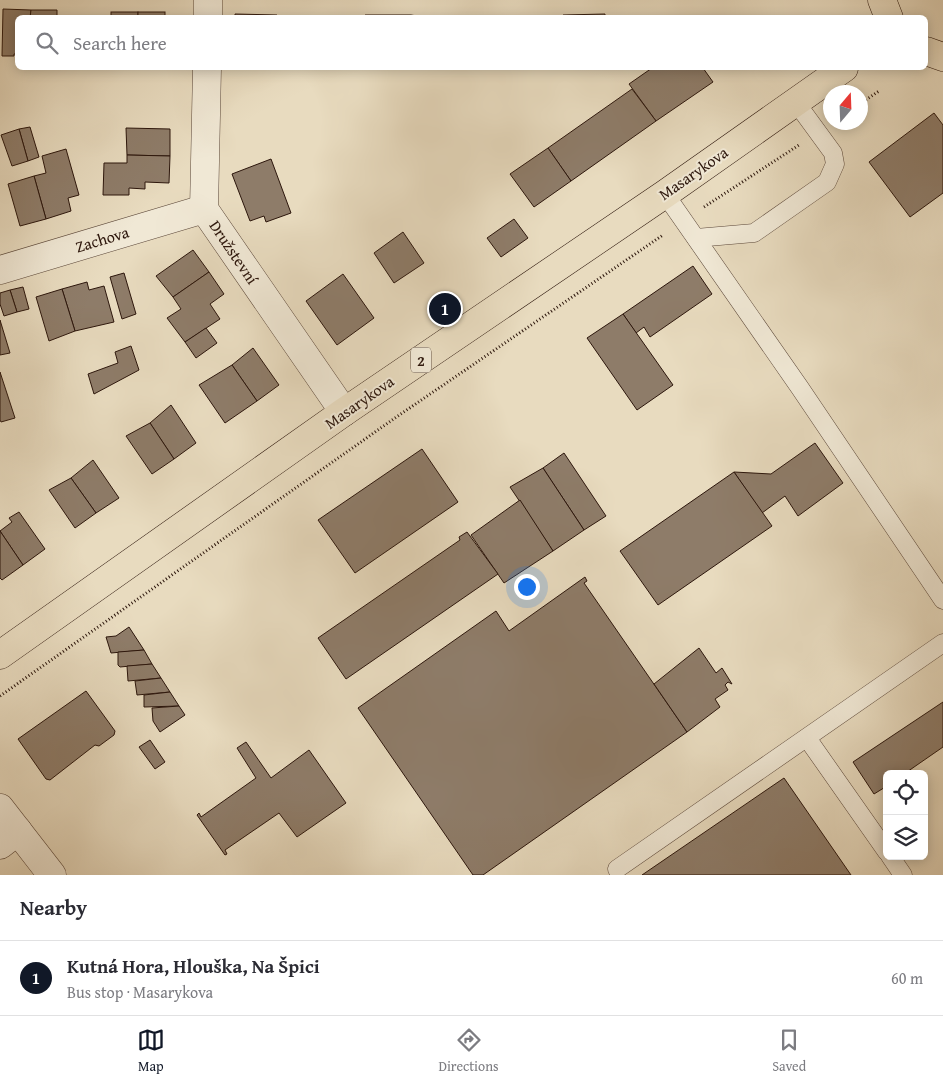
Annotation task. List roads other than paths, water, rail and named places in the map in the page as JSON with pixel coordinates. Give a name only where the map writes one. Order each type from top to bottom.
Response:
[{"type":"main road","points":[[882,0],[888,15]]},
{"type":"main road","points":[[928,52],[943,57]]},
{"type":"main road","name":"Masarykova","points":[[0,655],[344,412],[665,194],[841,70]]},
{"type":"street","points":[[208,0],[208,15]]},
{"type":"street","name":"Družstevní","points":[[207,70],[204,209],[344,412]]},
{"type":"street","name":"Zachova","points":[[0,270],[204,209]]},
{"type":"street","points":[[0,808],[9,838],[52,875]]},
{"type":"lane","points":[[696,238],[754,234],[827,182],[834,164],[833,153],[795,101]]},
{"type":"lane","points":[[665,194],[943,600]]},
{"type":"lane","points":[[617,869],[943,643]]},
{"type":"lane","points":[[807,738],[883,846]]},
{"type":"lane","points":[[893,860],[903,875]]},
{"type":"place","name":"Kutná Hora, Hlouška, Na Špici","points":[[445,309]]}]
